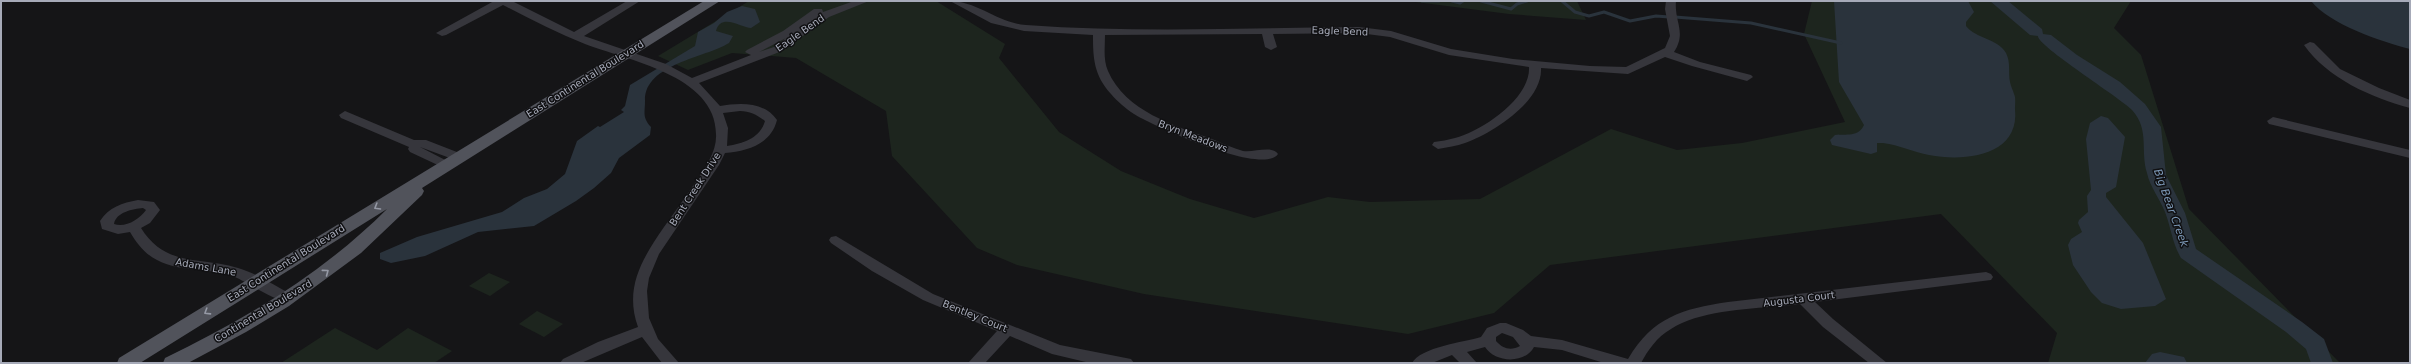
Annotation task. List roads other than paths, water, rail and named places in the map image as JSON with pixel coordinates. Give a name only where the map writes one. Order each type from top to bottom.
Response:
[{"type":"main road","name":"East Continental Boulevard","points":[[126,363],[255,282],[713,1]]},
{"type":"main road","name":"Continental Boulevard","points":[[172,363],[244,326],[288,298],[357,247],[414,193],[453,160]]},
{"type":"street","points":[[442,33],[503,1]]},
{"type":"street","name":"Bent Creek Drive","points":[[503,1],[533,18],[575,36],[655,65],[689,80],[704,92],[717,110],[723,127],[724,142],[721,150],[647,264],[641,279],[639,309],[645,330],[658,351],[670,363]]},
{"type":"street","points":[[575,36],[635,1]]},
{"type":"street","name":"Eagle Bend","points":[[689,80],[754,51],[787,33],[812,14],[842,1]]},
{"type":"street","name":"Eagle Bend","points":[[689,80],[778,49],[825,15],[864,1]]},
{"type":"street","name":"Eagle Bend","points":[[955,1],[995,21],[1024,28],[1099,32],[1359,30],[1391,34],[1449,52],[1535,64],[1628,71],[1665,53]]},
{"type":"street","points":[[1665,53],[1670,50],[1676,36],[1670,5]]},
{"type":"street","points":[[1266,30],[1271,47]]},
{"type":"street","name":"Bryn Meadows","points":[[1099,32],[1099,62],[1102,72],[1115,92],[1137,111],[1172,129],[1243,155],[1272,154]]},
{"type":"street","points":[[2310,45],[2336,71],[2375,91],[2410,104]]},
{"type":"street","points":[[1665,53],[1696,64],[1747,77]]},
{"type":"street","points":[[1438,145],[1462,140],[1496,121],[1515,106],[1528,92],[1535,78],[1535,64]]},
{"type":"street","points":[[717,110],[748,106],[760,110],[771,120],[767,132],[753,143],[736,149],[721,150]]},
{"type":"street","points":[[345,115],[413,144],[413,148],[453,160]]},
{"type":"street","points":[[2273,121],[2410,154]]},
{"type":"street","name":"Adams Lane","points":[[133,226],[140,241],[154,255],[176,263],[233,271],[288,298]]},
{"type":"street","name":"Bentley Court","points":[[836,240],[876,268],[928,297],[1057,350],[1105,361],[1126,363]]},
{"type":"street","name":"Augusta Court","points":[[1633,363],[1645,341],[1667,324],[1683,317],[1719,309],[1986,277]]},
{"type":"street","points":[[1803,298],[1828,324],[1879,363]]},
{"type":"street","points":[[1488,341],[1491,332],[1500,328],[1507,328],[1519,332],[1526,341],[1562,345],[1623,363]]},
{"type":"street","points":[[568,363],[602,346],[645,330]]},
{"type":"street","points":[[976,363],[1007,330]]},
{"type":"street","points":[[1488,341],[1495,350],[1508,354],[1520,352],[1524,349],[1526,341]]},
{"type":"street","points":[[1420,363],[1436,354],[1488,341]]},
{"type":"street","points":[[1455,349],[1469,363]]},
{"type":"waterway","points":[[1422,1],[1439,1]]},
{"type":"waterway","points":[[1452,1],[1460,3],[1463,1]]},
{"type":"waterway","points":[[1481,1],[1511,9],[1517,4],[1527,1]]},
{"type":"waterway","points":[[1562,1],[1575,12],[1589,16],[1604,12],[1630,21],[1656,16],[1669,17]]},
{"type":"waterway","name":"Big Bear Creek","points":[[1998,1],[2036,32]]},
{"type":"waterway","points":[[1675,17],[1751,23],[1841,43]]},
{"type":"waterway","name":"Big Bear Creek","points":[[2045,38],[2071,59],[2127,96],[2149,121],[2153,133],[2156,175],[2175,213],[2188,253],[2294,327],[2316,345],[2322,363]]},
{"type":"waterway","name":"Big Bear Creek","points":[[2156,363],[2160,360],[2176,363]]}]
